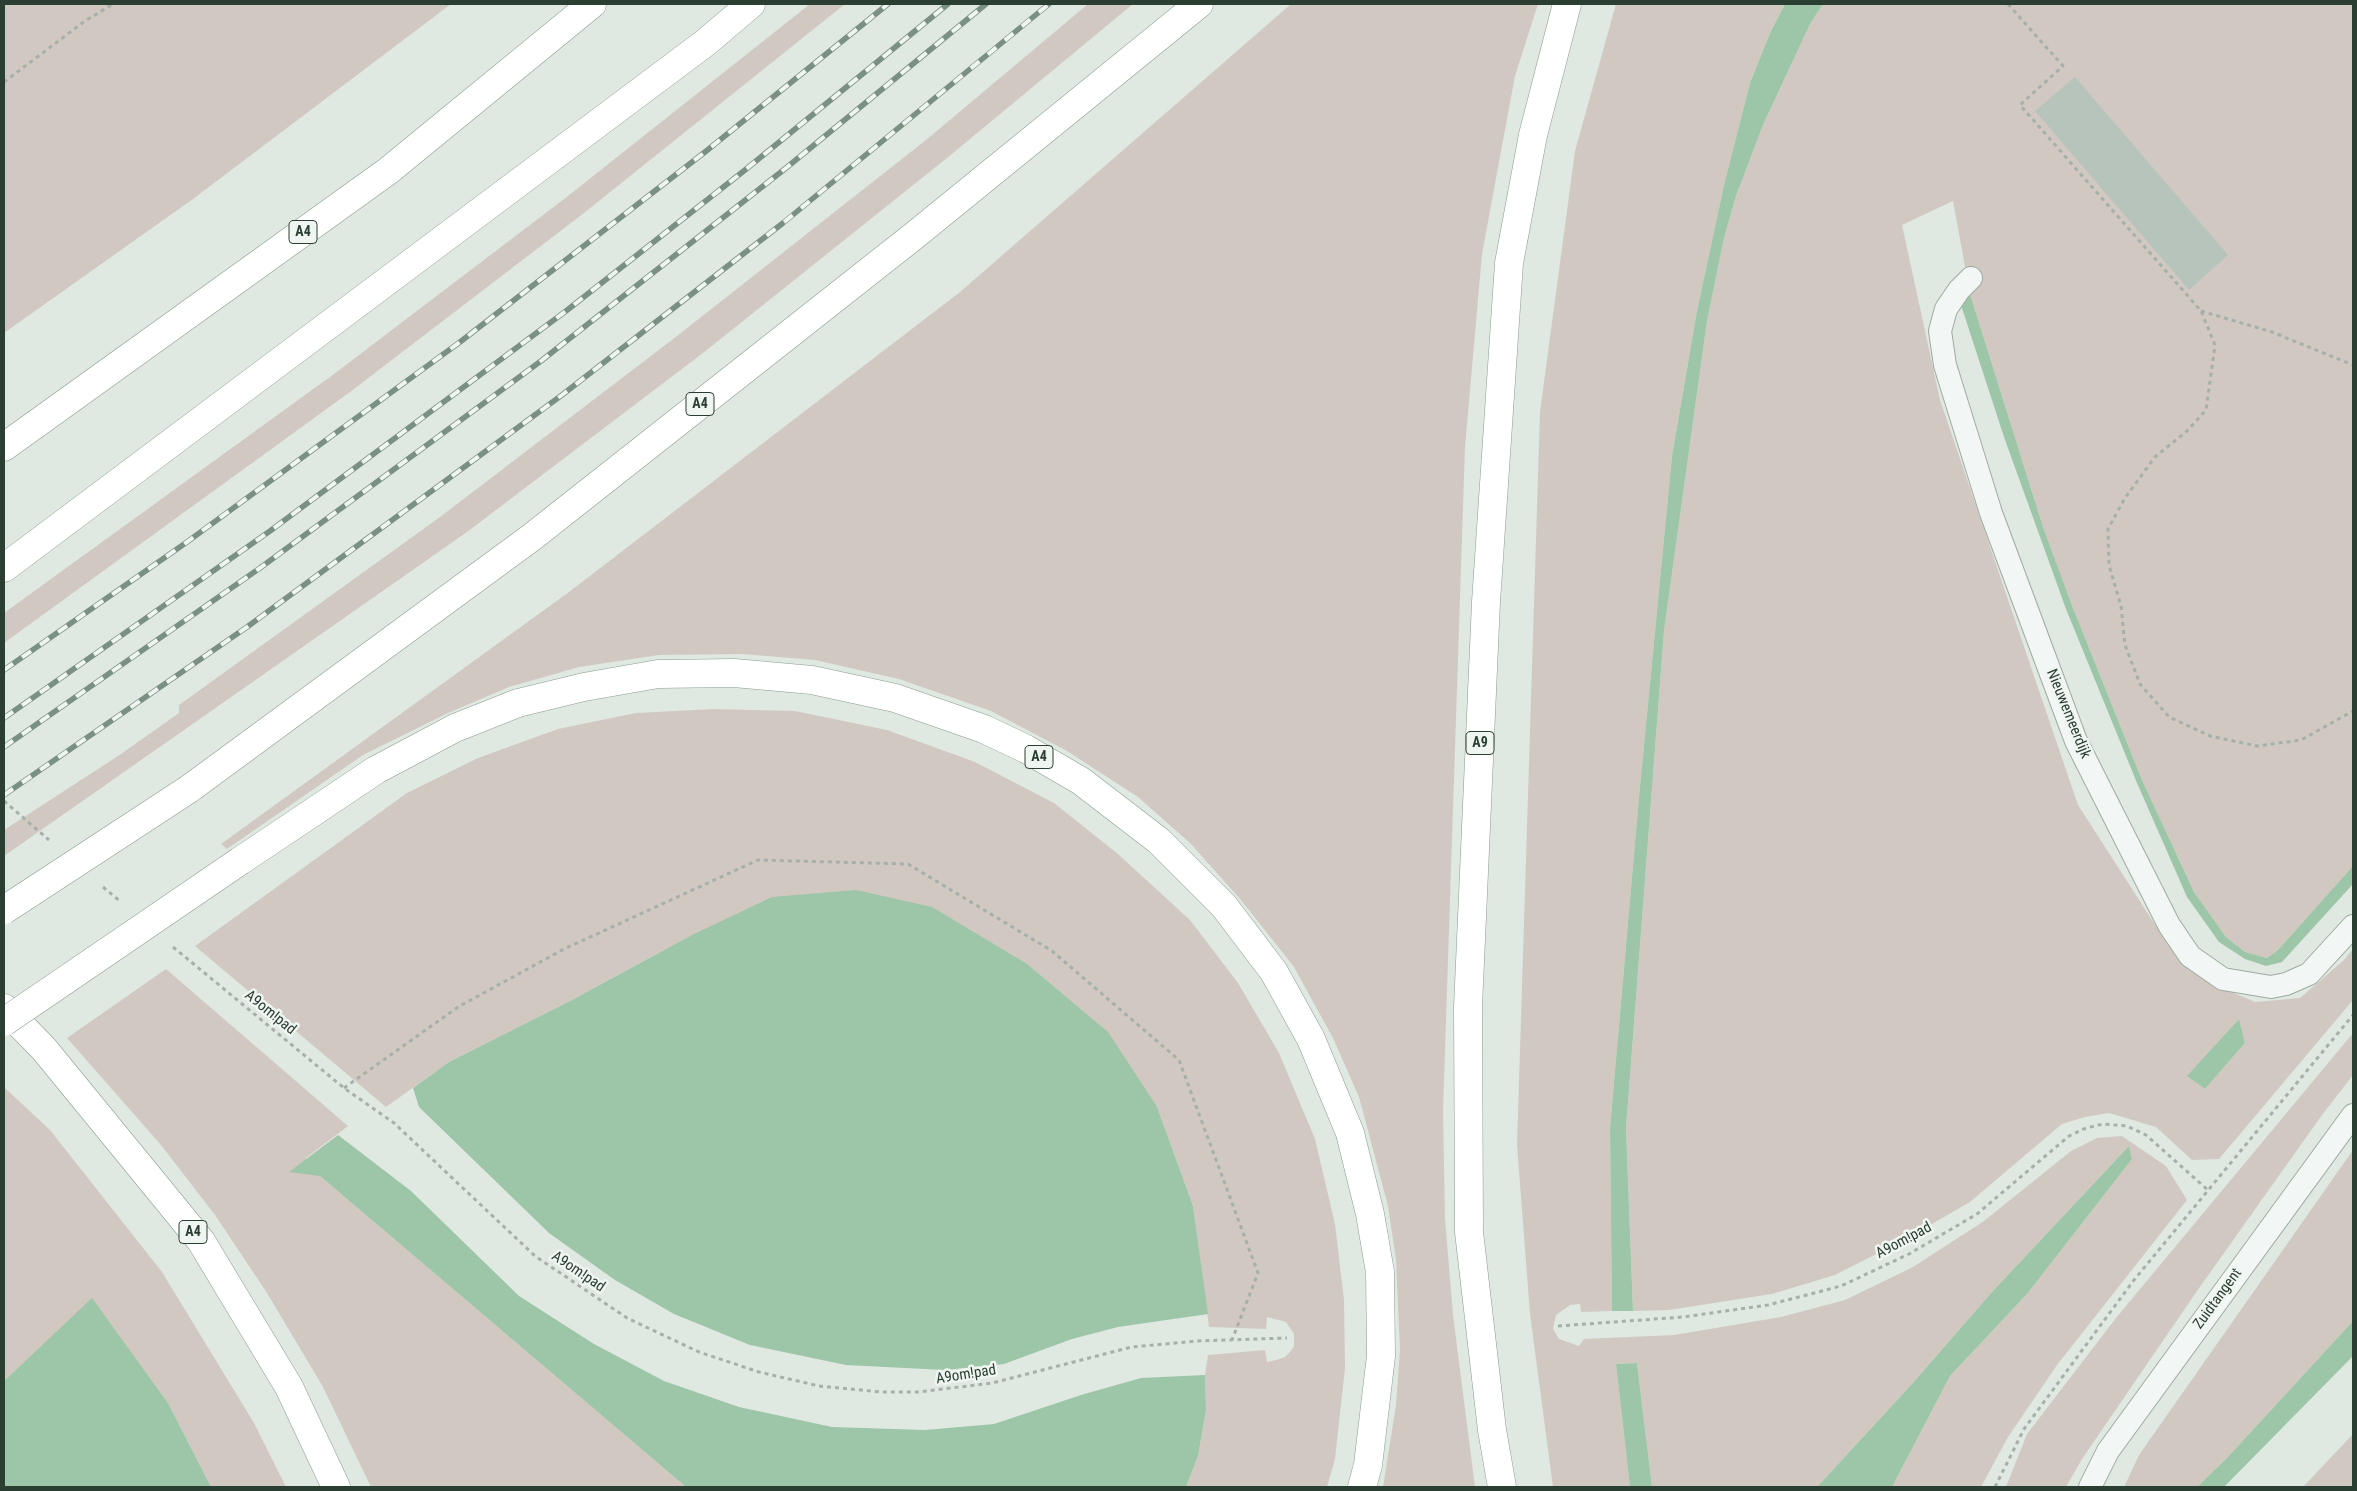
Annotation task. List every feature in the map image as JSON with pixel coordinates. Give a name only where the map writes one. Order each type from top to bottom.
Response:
[{"type":"highway","name":"A4","points":[[4,447],[388,171],[592,4]]},
{"type":"highway","points":[[4,568],[705,43],[751,4]]},
{"type":"highway","name":"A4","points":[[4,910],[189,789],[532,537],[915,235],[1199,4]]},
{"type":"highway","name":"A9","points":[[1502,1487],[1492,1430],[1469,1232],[1468,1008],[1484,651],[1509,263],[1533,135],[1567,4]]},
{"type":"highway","name":"A4","points":[[4,1022],[376,770],[455,728],[518,703],[584,687],[658,674],[734,673],[812,680],[895,698],[984,729],[1026,749],[1081,781],[1159,841],[1218,900],[1274,972],[1311,1039],[1350,1133],[1370,1214],[1380,1272],[1382,1356],[1368,1465],[1362,1487]]},
{"type":"highway","name":"A4","points":[[4,1008],[44,1050],[201,1241],[290,1387],[336,1487]]},
{"type":"lane","name":"Nieuwemeerdijk","points":[[1971,278],[1959,290],[1946,309],[1940,331],[1945,364],[1992,513],[2076,741],[2169,925],[2190,956],[2223,979],[2271,987],[2286,984],[2309,974],[2353,926]]},
{"type":"lane","name":"Zuidtangent","points":[[2090,1487],[2108,1451],[2353,1115]]},
{"type":"path","points":[[4,82],[85,21],[113,4]]},
{"type":"path","points":[[2008,4],[2063,66],[2020,105],[2201,311],[2215,345],[2206,410],[2187,432],[2155,457],[2126,498],[2108,529],[2109,566],[2121,606],[2128,653],[2140,684],[2169,716],[2210,736],[2257,746],[2301,740],[2353,711]]},
{"type":"path","points":[[2201,311],[2272,332],[2353,365]]},
{"type":"path","points":[[4,802],[56,847]]},
{"type":"path","points":[[344,1088],[458,1008],[564,949],[758,860],[908,864],[1052,951],[1180,1060],[1258,1274],[1232,1340]]},
{"type":"path","points":[[102,885],[124,905]]},
{"type":"path","name":"A9om!pad","points":[[169,944],[344,1088],[394,1123],[535,1256],[627,1318],[699,1352],[759,1372],[819,1386],[880,1392],[919,1392],[992,1383],[1132,1347],[1287,1338]]},
{"type":"path","points":[[1995,1487],[2024,1429],[2134,1280],[2353,1015]]},
{"type":"path","name":"A9om!pad","points":[[1558,1326],[1683,1318],[1768,1305],[1841,1286],[1909,1254],[1977,1214],[2069,1136],[2086,1128],[2102,1124],[2127,1126],[2146,1135],[2209,1191]]},
{"type":"shaded area","points":[[4,4],[451,4],[193,199],[4,333]]},
{"type":"shaded area","points":[[810,4],[845,4],[584,213],[350,392],[4,643],[4,613],[334,374],[568,196]]},
{"type":"shaded area","points":[[1088,4],[1133,4],[947,158],[703,353],[467,532],[4,856],[4,830],[121,754],[179,713],[179,705],[440,517],[677,336],[926,140]]},
{"type":"shaded area","points":[[1291,4],[1538,4],[1515,76],[1482,254],[1465,447],[1443,1111],[1445,1219],[1453,1315],[1475,1487],[1383,1487],[1396,1405],[1400,1350],[1396,1260],[1388,1206],[1359,1097],[1333,1038],[1294,967],[1241,900],[1190,843],[1138,797],[1067,751],[991,711],[899,679],[815,660],[742,654],[659,655],[579,667],[509,687],[446,714],[363,755],[227,849],[221,844],[569,592],[960,292]]},
{"type":"shaded area","points":[[1616,4],[1785,4],[1770,33],[1750,83],[1724,185],[1697,311],[1672,456],[1639,797],[1610,1128],[1612,1311],[1581,1312],[1580,1304],[1570,1305],[1556,1315],[1553,1329],[1559,1339],[1579,1346],[1584,1339],[1674,1335],[1781,1317],[1845,1300],[1913,1267],[1984,1221],[2071,1151],[2097,1138],[2122,1136],[2166,1166],[2187,1200],[2057,1365],[2008,1437],[1981,1487],[1892,1487],[1950,1376],[2027,1294],[2132,1159],[2129,1146],[1992,1292],[1912,1384],[1817,1487],[1652,1487],[1637,1363],[1616,1364],[1630,1487],[1553,1487],[1530,1314],[1517,1145],[1540,412],[1575,151]]},
{"type":"shaded area","points":[[1785,4],[1823,4],[1810,24],[1763,125],[1736,196],[1724,238],[1707,321],[1664,631],[1626,1128],[1633,1311],[1612,1311],[1610,1128],[1639,797],[1672,456],[1697,311],[1724,185],[1750,83],[1770,33]]},
{"type":"shaded area","points":[[1823,4],[2353,4],[2353,866],[2278,950],[2267,958],[2245,952],[2226,937],[2194,892],[2142,780],[2073,608],[2043,527],[1970,294],[1953,201],[1902,225],[1940,400],[2078,805],[2152,920],[2181,960],[2208,982],[2255,1002],[2300,998],[2344,960],[2353,949],[2353,1000],[2219,1159],[2192,1160],[2156,1127],[2109,1113],[2085,1117],[2062,1124],[1970,1202],[1906,1239],[1835,1275],[1772,1294],[1669,1310],[1633,1311],[1626,1128],[1664,631],[1707,321],[1724,238],[1736,196],[1763,125],[1810,24]],"holes":[[[2239,1019],[2245,1043],[2205,1089],[2188,1076]]]},
{"type":"shaded area","points":[[1970,294],[2043,527],[2073,608],[2142,780],[2194,892],[2226,937],[2245,952],[2267,958],[2278,950],[2353,866],[2353,884],[2282,962],[2266,966],[2245,959],[2219,942],[2187,897],[2137,783],[2066,609],[2004,437],[1961,305]]},
{"type":"shaded area","points":[[714,709],[795,711],[887,730],[975,762],[1054,803],[1118,854],[1190,920],[1238,983],[1279,1053],[1315,1139],[1335,1224],[1344,1300],[1345,1368],[1335,1459],[1327,1487],[1186,1487],[1198,1456],[1206,1410],[1205,1375],[1208,1355],[1265,1350],[1267,1362],[1276,1360],[1285,1357],[1291,1351],[1294,1346],[1294,1334],[1286,1322],[1267,1317],[1266,1329],[1209,1327],[1193,1206],[1157,1107],[690,936],[572,1000],[449,1062],[386,1107],[195,946],[407,793],[478,758],[558,729],[636,713]]},
{"type":"shaded area","points":[[856,890],[932,907],[1027,964],[1108,1032],[1157,1107],[1193,1206],[1208,1314],[1118,1327],[1072,1339],[1004,1364],[945,1370],[846,1365],[750,1345],[674,1314],[615,1280],[549,1233],[419,1107],[413,1088],[449,1062],[572,1000],[690,936],[772,897]]},
{"type":"shaded area","points":[[166,969],[348,1126],[306,1158],[320,1176],[686,1487],[371,1487],[323,1387],[267,1293],[215,1215],[161,1145],[67,1038]]},
{"type":"shaded area","points":[[2239,1019],[2245,1043],[2205,1089],[2187,1076]]},
{"type":"shaded area","points":[[2353,1033],[2353,1075],[2322,1115],[2197,1291],[2082,1459],[2066,1487],[2006,1487],[2027,1434],[2116,1318]]},
{"type":"shaded area","points":[[4,1087],[50,1130],[162,1272],[254,1423],[286,1487],[211,1487],[168,1403],[92,1299],[4,1381]]},
{"type":"shaded area","points":[[338,1135],[411,1191],[519,1296],[594,1344],[664,1381],[739,1407],[832,1427],[925,1430],[994,1424],[1081,1395],[1141,1378],[1205,1375],[1206,1410],[1198,1456],[1186,1487],[686,1487],[320,1176],[289,1172]]},
{"type":"shaded area","points":[[2129,1146],[2132,1159],[2027,1294],[1950,1376],[1892,1487],[1817,1487],[1912,1384],[1992,1292]]},
{"type":"shaded area","points":[[2353,1150],[2353,1321],[2226,1459],[2197,1487],[2124,1487],[2139,1455]]},
{"type":"shaded area","points":[[92,1298],[168,1403],[211,1487],[4,1487],[4,1381]]},
{"type":"shaded area","points":[[2353,1321],[2353,1356],[2224,1487],[2197,1487],[2226,1459]]},
{"type":"shaded area","points":[[1637,1363],[1652,1487],[1630,1487],[1616,1364]]},
{"type":"shaded area","points":[[2353,1434],[2353,1487],[2303,1487]]},
{"type":"building","points":[[2075,77],[2228,255],[2189,290],[2035,111]]},
{"type":"railway","points":[[4,670],[187,542],[460,342],[705,152],[888,4]]},
{"type":"railway","points":[[4,718],[270,531],[566,311],[745,170],[948,4]]},
{"type":"railway","points":[[4,747],[260,568],[541,361],[786,168],[986,4]]},
{"type":"railway","points":[[4,795],[247,627],[562,395],[783,223],[1049,4]]}]
